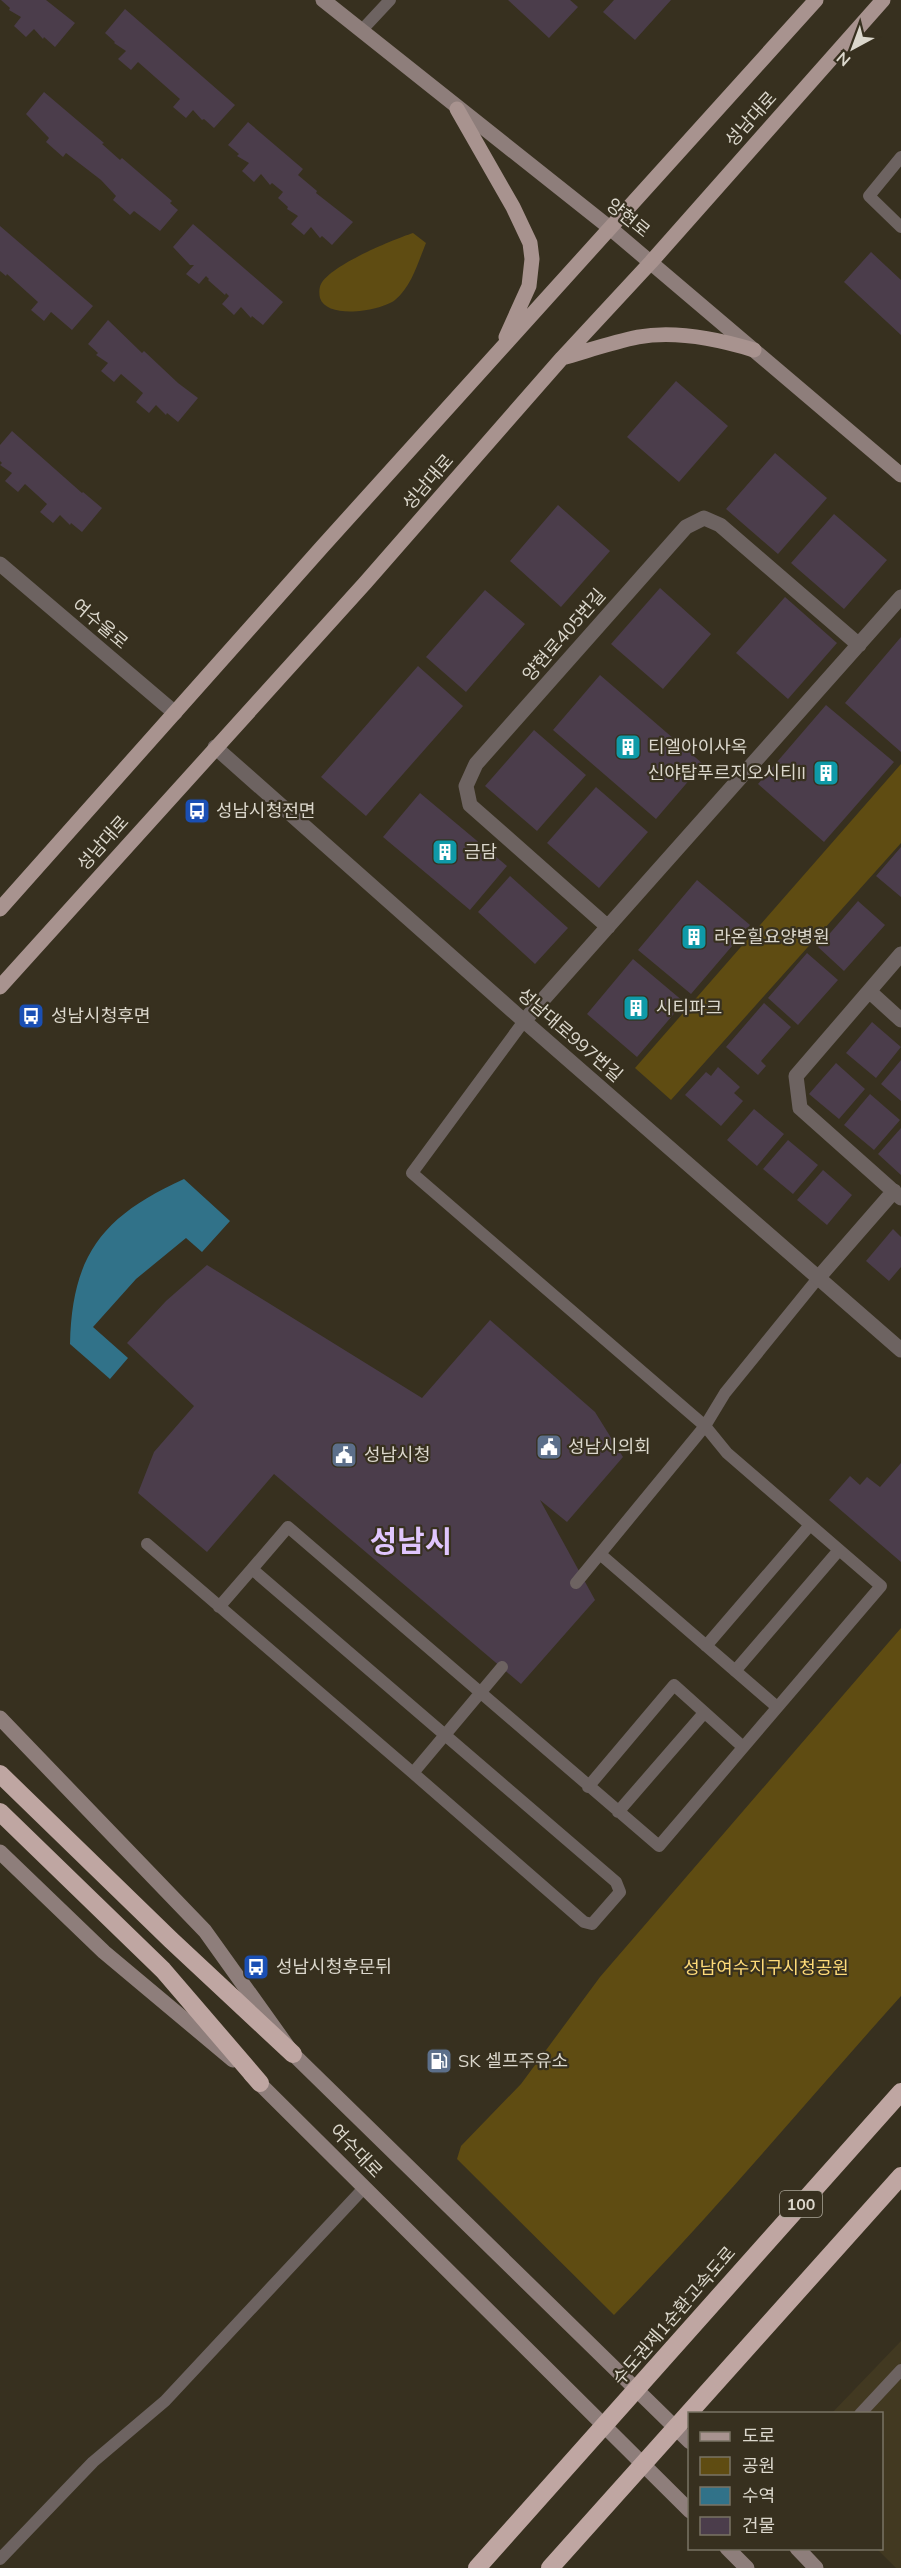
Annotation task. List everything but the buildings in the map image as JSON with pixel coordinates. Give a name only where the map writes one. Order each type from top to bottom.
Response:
[{"type":"highway","name":"여수대로","points":[[0,1774],[171,1940],[293,2054]]},
{"type":"highway","name":"여수대로","points":[[0,1812],[163,1970],[261,2083]]},
{"type":"highway","name":"수도권제1순환고속도로","points":[[477,2568],[901,2092]]},
{"type":"highway","points":[[690,2412],[901,2176]]},
{"type":"highway","points":[[550,2568],[688,2414]]},
{"type":"main road","name":"양현로","points":[[323,0],[457,109],[610,228],[901,473]]},
{"type":"main road","name":"성남대로","points":[[0,909],[816,0]]},
{"type":"main road","name":"성남대로","points":[[0,987],[366,582],[562,357],[651,262],[883,0]]},
{"type":"main road","points":[[457,109],[513,207],[530,243],[532,259],[529,286],[501,349]]},
{"type":"main road","points":[[562,357],[640,337],[664,336],[722,341],[754,350]]},
{"type":"main road","points":[[0,1718],[205,1931],[293,2054]]},
{"type":"main road","points":[[0,1852],[104,1952],[261,2083]]},
{"type":"main road","name":"여수대로","points":[[293,2054],[688,2440]]},
{"type":"main road","name":"여수대로","points":[[261,2083],[363,2189],[688,2509]]},
{"type":"main road","points":[[729,2550],[747,2568]]},
{"type":"main road","points":[[798,2550],[816,2568]]},
{"type":"street","name":"양현로405번길","points":[[608,927],[470,805],[466,786],[476,764],[582,643],[686,527],[704,518],[720,525],[859,645]]},
{"type":"street","name":"여수울로","points":[[0,564],[175,713]]},
{"type":"street","points":[[524,1022],[901,597]]},
{"type":"street","name":"성남대로997번길","points":[[215,747],[524,1022],[901,1350]]},
{"type":"street","points":[[819,1277],[897,1194],[800,1108],[796,1076],[901,954]]},
{"type":"street","points":[[869,991],[901,1020]]},
{"type":"lane","points":[[361,31],[390,0]]},
{"type":"lane","points":[[901,158],[869,196],[901,227]]},
{"type":"lane","points":[[219,1607],[288,1527],[659,1846],[881,1586],[727,1453],[705,1426],[412,1173],[524,1022]]},
{"type":"lane","points":[[576,1584],[705,1426],[725,1393],[819,1277]]},
{"type":"lane","points":[[706,1646],[810,1525]]},
{"type":"lane","points":[[147,1544],[584,1922],[592,1924],[620,1892],[616,1882],[252,1569]]},
{"type":"lane","points":[[735,1671],[839,1550]]},
{"type":"lane","points":[[600,1554],[777,1707]]},
{"type":"lane","points":[[413,1773],[502,1667]]},
{"type":"lane","points":[[588,1787],[674,1685],[743,1747]]},
{"type":"lane","points":[[618,1812],[704,1713]]},
{"type":"lane","points":[[0,2559],[93,2462],[165,2401],[363,2189]]},
{"type":"lane","points":[[862,2412],[901,2370]]},
{"type":"shaded area","points":[[901,2341],[901,2568],[896,2568],[878,2550],[883,2550],[883,2412],[833,2412]]},
{"type":"green space","points":[[413,233],[426,243],[410,281],[395,300],[378,307],[355,311],[333,309],[325,305],[320,298],[319,291],[327,277],[349,261]]},
{"type":"green space","points":[[901,764],[901,843],[671,1100],[635,1068]]},
{"type":"green space","name":"성남여수지구시청공원","points":[[901,1628],[901,1996],[723,2197],[614,2315],[457,2159],[461,2146],[521,2084],[600,1977]]},
{"type":"water","points":[[184,1179],[230,1221],[202,1252],[186,1238],[136,1279],[93,1327],[128,1358],[110,1379],[70,1344],[77,1285],[97,1242],[113,1224],[132,1208]]},
{"type":"place","name":"티엘아이사옥","points":[[628,747]]},
{"type":"place","name":"신야탑푸르지오시티II","points":[[826,773]]},
{"type":"place","name":"성남시청전면","points":[[197,811]]},
{"type":"place","name":"금담","points":[[445,852]]},
{"type":"place","name":"라온힐요양병원","points":[[694,937]]},
{"type":"place","name":"시티파크","points":[[636,1008]]},
{"type":"place","name":"성남시청후면","points":[[31,1016]]},
{"type":"place","name":"성남시의회","points":[[549,1447]]},
{"type":"place","name":"성남시청","points":[[344,1455]]},
{"type":"place","name":"성남시청후문뒤","points":[[256,1967]]},
{"type":"place","name":"SK 셀프주유소","points":[[439,2061]]},
{"type":"district","name":"성남시","points":[[411,1542]]}]
